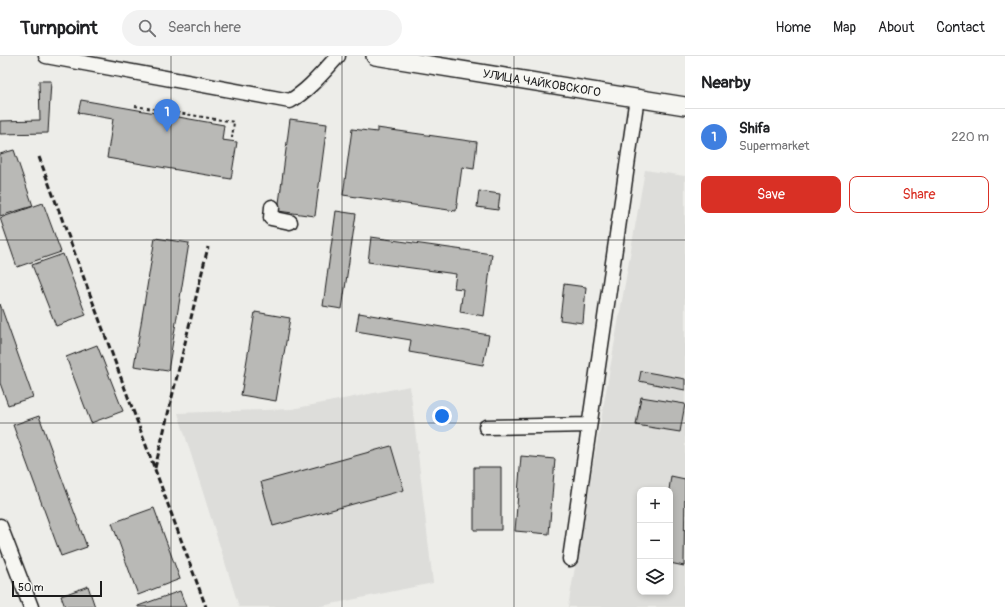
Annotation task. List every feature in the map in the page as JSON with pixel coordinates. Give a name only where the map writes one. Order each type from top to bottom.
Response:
[{"type":"main road","name":"УЛИЦА ЧАЙКОВСКОГО","points":[[375,56],[637,97],[685,106]]},
{"type":"lane","points":[[46,56],[290,101],[307,88],[338,56]]},
{"type":"lane","points":[[570,559],[637,97]]},
{"type":"lane","points":[[272,206],[271,218],[290,222]]},
{"type":"lane","points":[[486,427],[589,425]]},
{"type":"lane","points":[[0,526],[31,607]]},
{"type":"path","points":[[134,106],[234,122],[232,138]]},
{"type":"shaded area","points":[[645,170],[685,176],[685,607],[568,607]]},
{"type":"shaded area","points":[[410,386],[433,583],[317,607],[239,607],[178,413],[292,409]]},
{"type":"building","points":[[39,81],[51,81],[48,133],[0,134],[0,121],[40,120]]},
{"type":"building","points":[[81,100],[224,125],[222,140],[237,142],[231,179],[107,158],[113,119],[78,113]]},
{"type":"building","points":[[290,119],[327,124],[315,216],[278,211]]},
{"type":"building","points":[[377,128],[477,142],[474,169],[462,167],[456,211],[343,195],[352,129],[377,132]]},
{"type":"building","points":[[14,150],[33,206],[0,216],[0,154]]},
{"type":"building","points":[[479,191],[500,194],[498,210],[477,207]]},
{"type":"building","points":[[43,203],[61,252],[17,267],[0,218]]},
{"type":"building","points":[[336,211],[356,214],[342,309],[323,306]]},
{"type":"building","points":[[371,237],[492,254],[484,316],[460,312],[463,289],[454,288],[456,274],[368,262]]},
{"type":"building","points":[[155,238],[189,243],[168,371],[134,366]]},
{"type":"building","points":[[63,254],[86,315],[56,326],[32,265]]},
{"type":"building","points":[[564,284],[586,287],[583,323],[560,320]]},
{"type":"building","points":[[0,304],[33,397],[8,405],[0,383]]},
{"type":"building","points":[[255,312],[290,318],[276,401],[241,395]]},
{"type":"building","points":[[359,313],[489,335],[483,365],[409,352],[411,340],[356,331]]},
{"type":"building","points":[[97,345],[123,411],[91,423],[66,357]]},
{"type":"building","points":[[641,371],[685,379],[685,390],[639,381]]},
{"type":"building","points":[[641,397],[685,404],[680,432],[636,425]]},
{"type":"building","points":[[39,416],[87,547],[61,556],[13,425]]},
{"type":"building","points":[[391,446],[404,490],[273,526],[261,482]]},
{"type":"building","points":[[521,456],[555,459],[549,534],[515,531]]},
{"type":"building","points":[[474,467],[501,467],[501,530],[474,530]]},
{"type":"building","points":[[671,476],[685,479],[684,566],[673,564],[673,487],[669,487]]},
{"type":"building","points":[[154,508],[180,579],[138,595],[112,523]]},
{"type":"building","points":[[88,586],[95,607],[65,607],[61,596]]},
{"type":"building","points":[[180,591],[186,607],[138,607],[138,606]]},
{"type":"railway","points":[[39,157],[206,607]]},
{"type":"railway","points":[[155,468],[208,247]]},
{"type":"place","name":"Shifa","points":[[167,132]]}]
